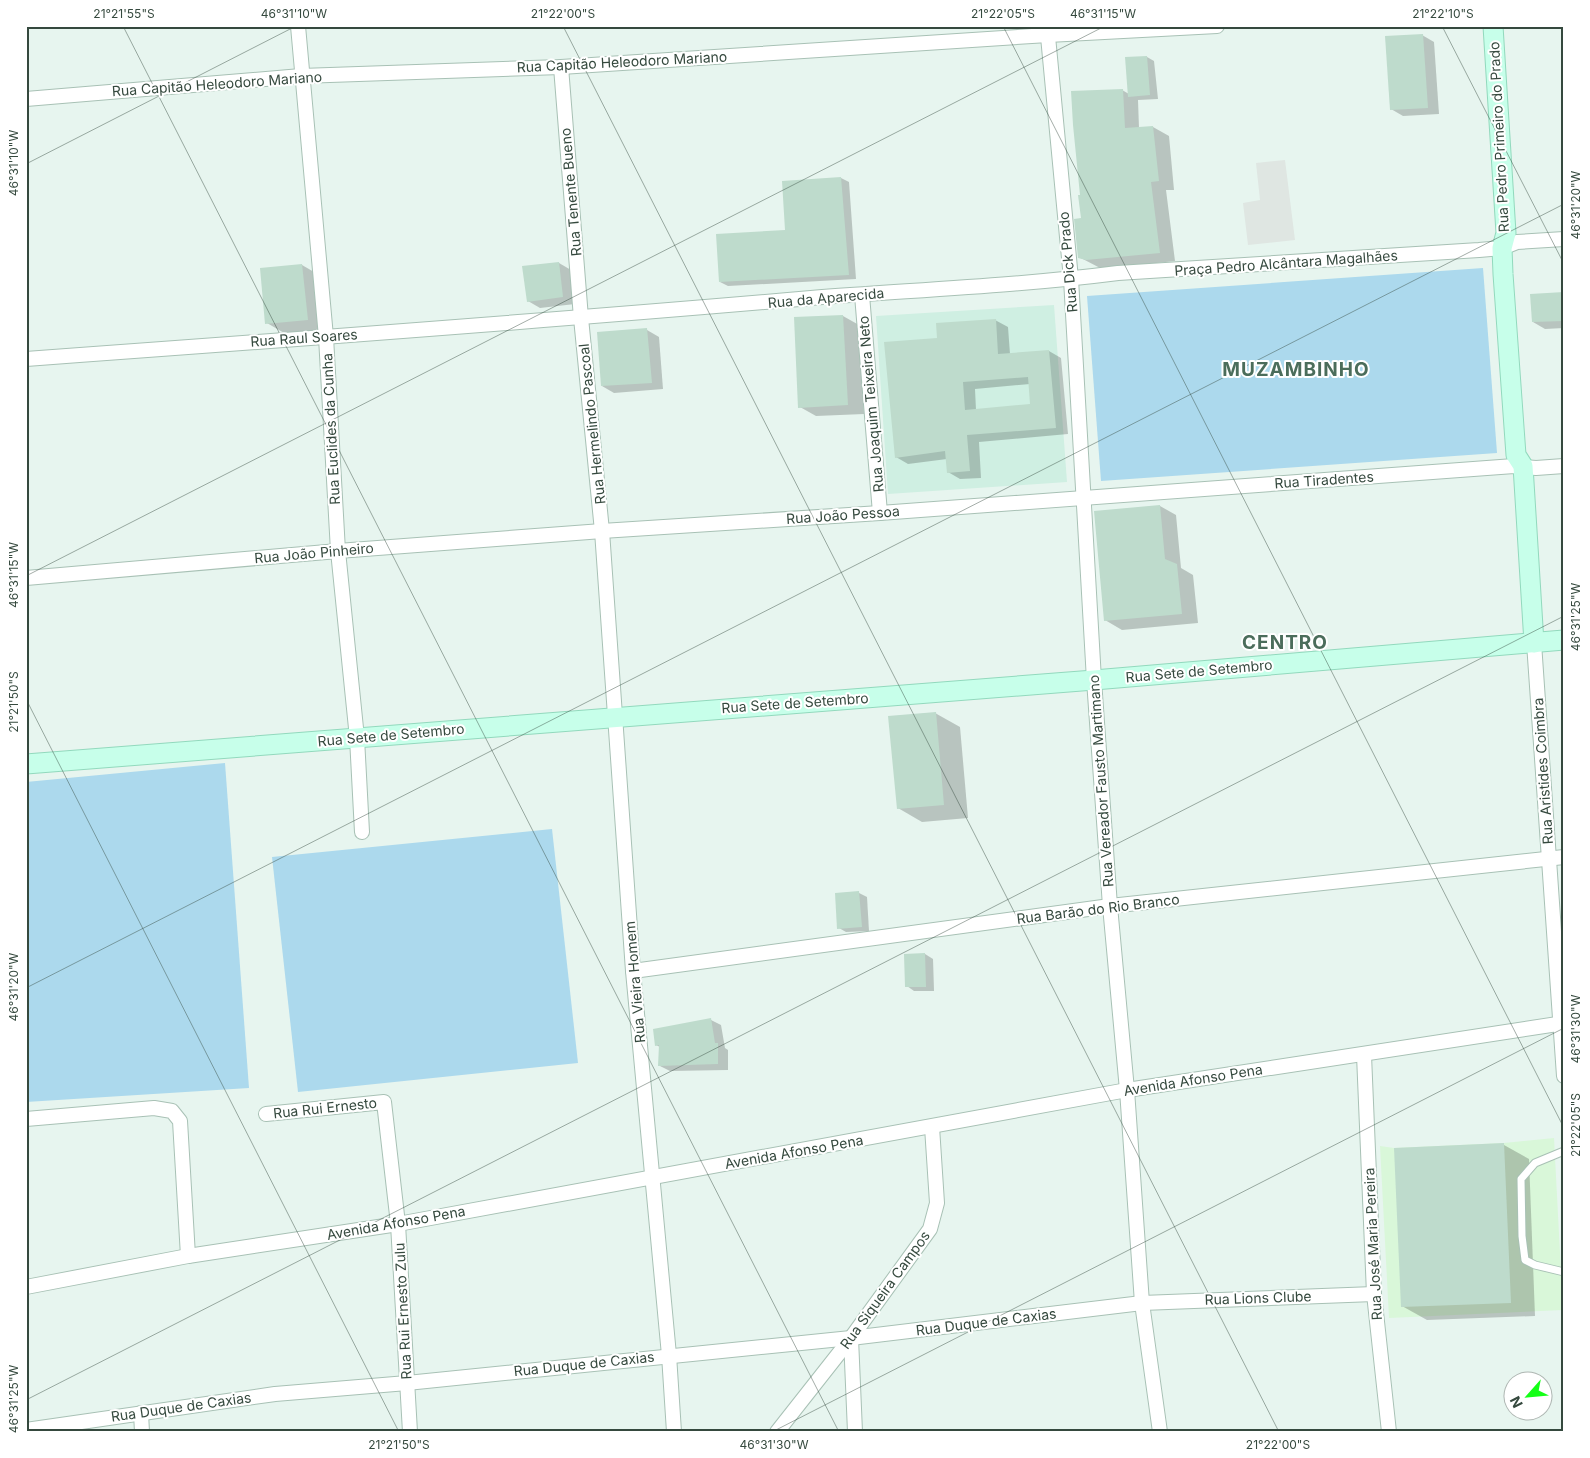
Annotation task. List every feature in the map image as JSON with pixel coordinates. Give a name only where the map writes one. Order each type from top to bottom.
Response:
[{"type":"main road","name":"Rua Pedro Primeiro do Prado","points":[[1493,26],[1506,233],[1502,248],[1516,455],[1523,466]]},
{"type":"main road","name":"Rua Aristides Coimbra","points":[[1523,466],[1534,643]]},
{"type":"main road","name":"Rua Sete de Setembro","points":[[26,764],[1094,680],[1564,640]]},
{"type":"street","name":"Rua Euclides da Cunha","points":[[298,26],[326,337],[338,551],[357,738],[362,832]]},
{"type":"street","name":"Rua Capitão Heleodoro Mariano","points":[[26,99],[301,76],[560,67],[1048,31],[1218,26]]},
{"type":"street","name":"Rua Dick Prado","points":[[1048,31],[1071,279],[1084,498]]},
{"type":"street","name":"Rua Tenente Bueno","points":[[560,67],[581,318]]},
{"type":"street","points":[[1502,248],[1517,242],[1564,239]]},
{"type":"street","name":"Praça Pedro Alcântara Magalhães","points":[[1071,279],[1118,273],[1502,248]]},
{"type":"street","name":"Rua da Aparecida","points":[[581,318],[862,294],[1071,279]]},
{"type":"street","name":"Rua Joaquim Teixeira Neto","points":[[862,294],[880,513]]},
{"type":"street","name":"Rua Raul Soares","points":[[26,358],[581,318]]},
{"type":"street","name":"Rua Hermelindo Pascoal","points":[[581,318],[602,531]]},
{"type":"street","name":"Rua Tiradentes","points":[[1084,498],[1523,466],[1536,468],[1564,466]]},
{"type":"street","name":"Rua João Pessoa","points":[[602,531],[1084,498]]},
{"type":"street","name":"Rua Vereador Fausto Martimano","points":[[1084,498],[1094,680],[1110,906],[1127,1090],[1142,1303],[1160,1432]]},
{"type":"street","name":"Rua João Pinheiro","points":[[26,578],[338,551],[602,531]]},
{"type":"street","name":"Rua Vieira Homem","points":[[602,531],[633,971],[669,1355],[674,1432]]},
{"type":"street","name":"Rua Aristides Coimbra","points":[[1534,643],[1562,1024],[1564,1076]]},
{"type":"street","name":"Rua Barão do Rio Branco","points":[[633,971],[1110,906],[1564,857]]},
{"type":"street","name":"Avenida Afonso Pena","points":[[26,1287],[188,1256],[398,1224],[1127,1090],[1562,1024]]},
{"type":"street","name":"Rua José Maria Pereira","points":[[1364,1055],[1374,1294],[1389,1432]]},
{"type":"street","name":"Rua Rui Ernesto","points":[[266,1114],[384,1102]]},
{"type":"street","name":"Rua Rui Ernesto Zulu","points":[[384,1102],[398,1224],[410,1432]]},
{"type":"street","points":[[26,1119],[154,1108],[172,1111],[180,1122],[188,1256]]},
{"type":"street","name":"Rua Siqueira Campos","points":[[777,1432],[851,1338],[930,1229],[937,1203],[932,1127]]},
{"type":"street","name":"Rua Lions Clube","points":[[1142,1303],[1374,1294]]},
{"type":"street","name":"Rua Duque de Caxias","points":[[26,1430],[275,1394],[407,1383],[851,1338],[1142,1303]]},
{"type":"street","points":[[851,1338],[855,1432]]},
{"type":"street","points":[[141,1413],[142,1432]]},
{"type":"lane","points":[[1564,1151],[1536,1163],[1521,1179],[1522,1236],[1525,1260],[1564,1272]]},
{"type":"shaded area","points":[[1285,160],[1295,240],[1248,245],[1243,203],[1260,200],[1256,163]]},
{"type":"shaded area","points":[[1483,268],[1497,453],[1101,481],[1087,296]]},
{"type":"shaded area","points":[[1054,305],[1067,482],[888,494],[876,316]]},
{"type":"shaded area","points":[[225,763],[249,1088],[26,1102],[26,782]]},
{"type":"shaded area","points":[[552,829],[578,1063],[298,1092],[272,857]]},
{"type":"shaded area","points":[[1554,1138],[1563,1310],[1389,1318],[1380,1146],[1394,1148],[1504,1143]]},
{"type":"building","points":[[1423,34],[1428,108],[1390,110],[1385,36]]},
{"type":"building","points":[[1147,56],[1150,95],[1128,97],[1125,57]]},
{"type":"building","points":[[1123,89],[1125,128],[1153,126],[1159,181],[1151,182],[1160,253],[1086,260],[1078,258],[1074,219],[1081,218],[1071,91]]},
{"type":"building","points":[[841,177],[849,275],[719,282],[716,234],[785,230],[782,181]]},
{"type":"building","points":[[559,262],[563,297],[527,302],[522,266]]},
{"type":"building","points":[[302,264],[308,320],[265,324],[260,268]]},
{"type":"building","points":[[1564,292],[1564,321],[1532,322],[1530,294]]},
{"type":"building","points":[[843,315],[848,405],[798,408],[794,317]]},
{"type":"building","points":[[996,319],[998,354],[1049,350],[1056,428],[967,435],[970,471],[947,473],[945,451],[895,458],[884,342],[937,338],[936,323]],"holes":[[[1028,377],[1030,404],[965,410],[963,382]]]},
{"type":"building","points":[[647,328],[652,383],[601,386],[597,332]]},
{"type":"building","points":[[1160,505],[1165,559],[1177,564],[1182,614],[1104,621],[1094,511]]},
{"type":"building","points":[[936,712],[944,805],[897,809],[888,716]]},
{"type":"building","points":[[859,891],[862,927],[837,929],[835,893]]},
{"type":"building","points":[[925,953],[926,987],[905,987],[904,954]]},
{"type":"building","points":[[711,1018],[715,1043],[718,1043],[718,1064],[658,1066],[659,1045],[655,1046],[653,1029]]},
{"type":"building","points":[[1504,1143],[1511,1303],[1401,1307],[1394,1148]]},
{"type":"district","name":"MUZAMBINHO","points":[[1296,369]]},
{"type":"district","name":"CENTRO","points":[[1285,642]]}]
